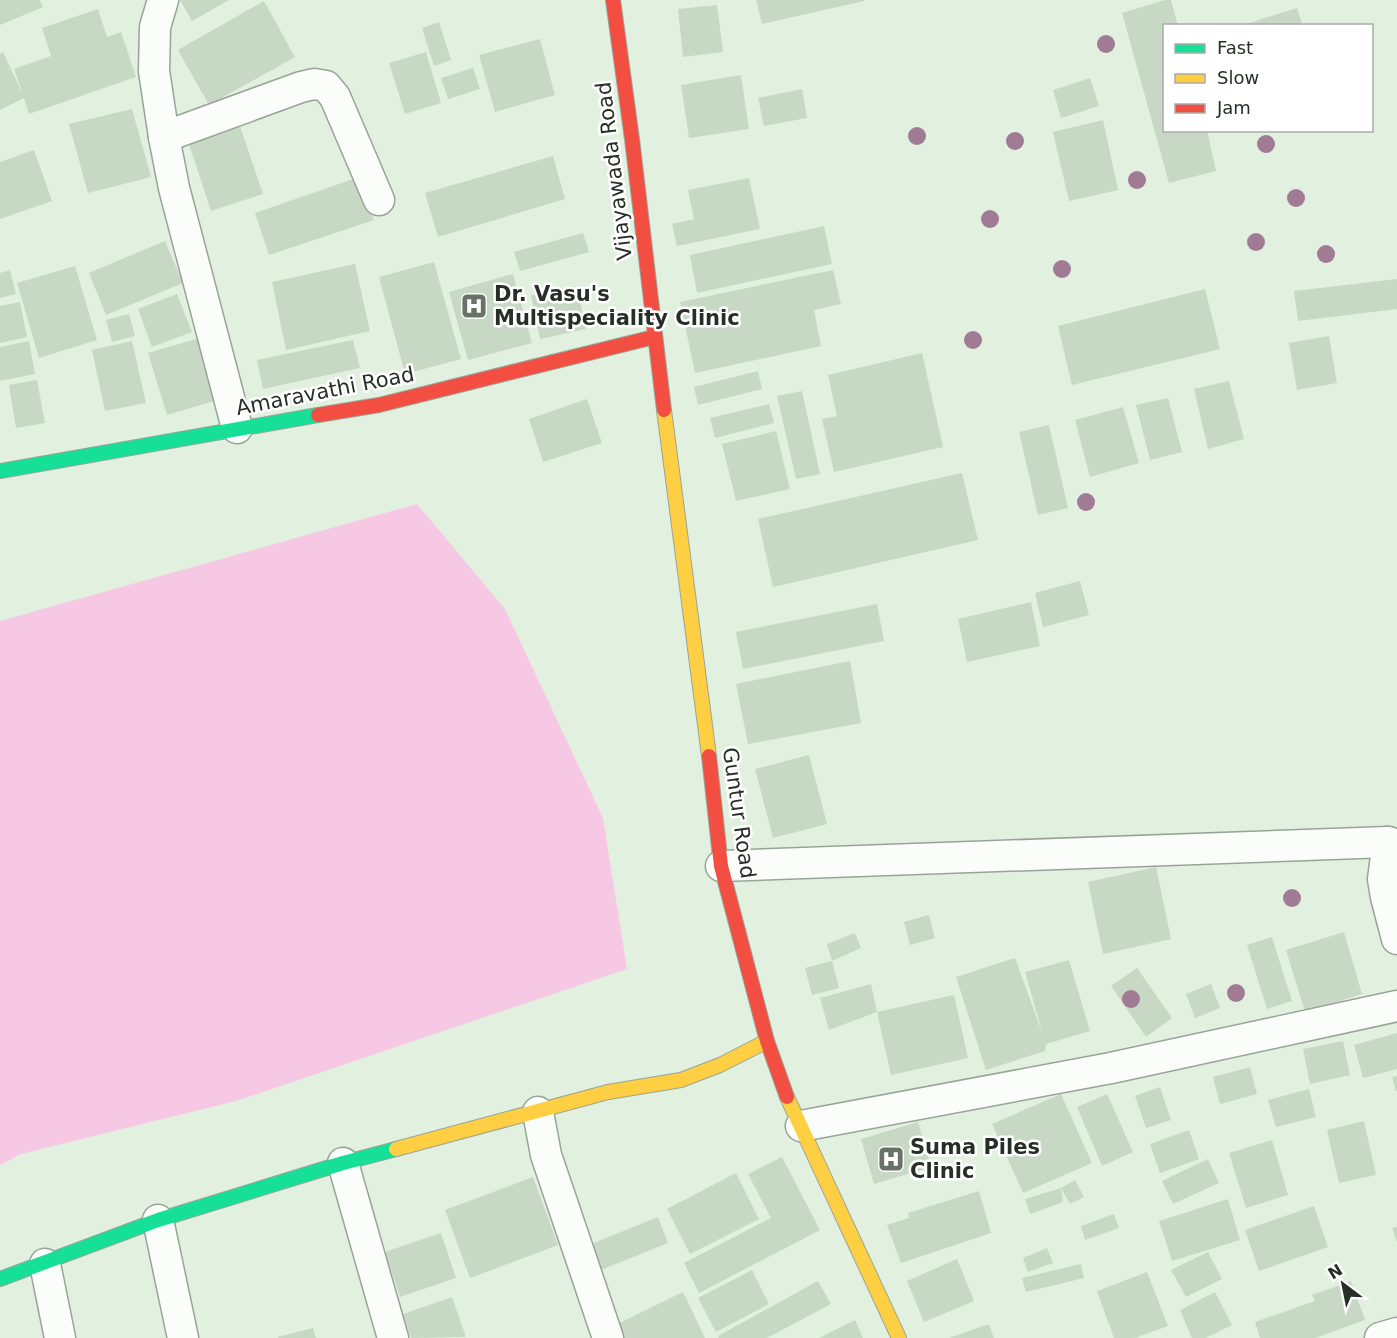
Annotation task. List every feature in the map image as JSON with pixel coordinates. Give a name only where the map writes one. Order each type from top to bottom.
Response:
[{"type":"main road","name":"Vijayawada Road","points":[[613,0],[632,139],[654,337]]},
{"type":"main road","name":"Amaravathi Road","points":[[0,471],[237,428],[380,405],[654,337]]},
{"type":"main road","name":"Guntur Road","points":[[654,337],[702,694],[721,866],[767,1041],[788,1100],[898,1338]]},
{"type":"main road","points":[[0,1279],[158,1220],[343,1163],[608,1092],[681,1080],[720,1065],[767,1041]]},
{"type":"street","points":[[163,0],[155,27],[154,71],[164,137],[174,188],[237,428]]},
{"type":"street","points":[[164,137],[301,87],[314,84],[326,86],[334,97],[380,200]]},
{"type":"street","points":[[721,866],[1393,843],[1383,879],[1397,939]]},
{"type":"street","points":[[801,1126],[1111,1068],[1397,1006]]},
{"type":"street","points":[[538,1112],[546,1155],[608,1338]]},
{"type":"street","points":[[343,1163],[393,1338]]},
{"type":"street","points":[[158,1220],[183,1338]]},
{"type":"street","points":[[45,1264],[60,1338]]},
{"type":"street","points":[[1380,1338],[1397,1333]]},
{"type":"shaded area","points":[[417,504],[505,609],[603,818],[627,969],[236,1101],[21,1154],[0,1165],[0,621]]},
{"type":"building","points":[[0,0],[40,0],[43,7],[0,25]]},
{"type":"building","points":[[180,0],[229,0],[192,21]]},
{"type":"building","points":[[756,0],[864,0],[864,1],[762,24]]},
{"type":"building","points":[[1171,0],[1177,24],[1163,24],[1163,132],[1207,132],[1216,171],[1169,183],[1122,13]]},
{"type":"building","points":[[264,1],[295,57],[209,105],[178,50]]},
{"type":"building","points":[[717,5],[723,52],[683,57],[678,9]]},
{"type":"building","points":[[1297,8],[1302,24],[1246,24]]},
{"type":"building","points":[[98,9],[107,37],[121,32],[136,77],[29,114],[24,98],[0,110],[0,54],[3,52],[23,95],[14,69],[51,56],[42,28]]},
{"type":"building","points":[[439,22],[451,60],[434,66],[422,28]]},
{"type":"building","points":[[540,39],[555,95],[495,112],[479,55]]},
{"type":"building","points":[[426,52],[441,103],[405,114],[389,63]]},
{"type":"building","points":[[473,68],[480,89],[448,99],[441,78]]},
{"type":"building","points":[[741,75],[749,129],[689,138],[681,85]]},
{"type":"building","points":[[1090,78],[1099,106],[1061,118],[1053,90]]},
{"type":"building","points":[[802,89],[807,118],[764,126],[758,98]]},
{"type":"building","points":[[132,109],[151,177],[88,193],[69,124]]},
{"type":"building","points":[[1103,120],[1118,190],[1069,201],[1053,132]]},
{"type":"building","points":[[239,123],[263,194],[211,211],[188,141]]},
{"type":"building","points":[[34,150],[52,201],[0,219],[0,162]]},
{"type":"building","points":[[553,156],[565,199],[438,237],[425,193]]},
{"type":"building","points":[[359,177],[374,220],[269,255],[255,213]]},
{"type":"building","points":[[749,178],[760,229],[677,246],[672,224],[694,219],[688,190]]},
{"type":"building","points":[[824,226],[832,264],[697,293],[690,255]]},
{"type":"building","points":[[583,233],[589,252],[520,271],[514,252]]},
{"type":"building","points":[[165,241],[183,283],[106,315],[89,273]]},
{"type":"building","points":[[434,262],[461,359],[405,374],[379,277]]},
{"type":"building","points":[[355,264],[370,331],[286,350],[272,282]]},
{"type":"building","points":[[75,266],[97,340],[39,358],[17,283]]},
{"type":"building","points":[[10,270],[16,294],[0,298],[0,273]]},
{"type":"building","points":[[833,270],[841,304],[814,310],[821,346],[695,373],[680,302]]},
{"type":"building","points":[[513,274],[532,343],[468,360],[449,292]]},
{"type":"building","points":[[1397,279],[1397,309],[1298,321],[1294,291]]},
{"type":"building","points":[[577,286],[586,329],[540,339],[531,295]]},
{"type":"building","points":[[1205,289],[1220,349],[1072,385],[1058,326]]},
{"type":"building","points":[[177,294],[192,332],[152,347],[138,309]]},
{"type":"building","points":[[20,302],[27,337],[0,343],[0,306]]},
{"type":"building","points":[[129,314],[135,336],[112,342],[106,320]]},
{"type":"building","points":[[1329,336],[1337,383],[1297,390],[1289,343]]},
{"type":"building","points":[[203,337],[221,399],[167,415],[148,353]]},
{"type":"building","points":[[353,340],[360,368],[263,389],[257,360]]},
{"type":"building","points":[[29,341],[35,374],[0,381],[0,347]]},
{"type":"building","points":[[132,341],[146,403],[105,411],[92,350]]},
{"type":"building","points":[[922,353],[943,447],[834,472],[822,419],[837,416],[828,375]]},
{"type":"building","points":[[758,371],[762,389],[698,405],[694,387]]},
{"type":"building","points":[[37,380],[45,423],[16,428],[9,385]]},
{"type":"building","points":[[1229,381],[1244,439],[1208,449],[1194,389]]},
{"type":"building","points":[[802,391],[820,474],[796,479],[777,396]]},
{"type":"building","points":[[1168,398],[1182,452],[1150,460],[1136,405]]},
{"type":"building","points":[[587,399],[602,443],[543,462],[529,419]]},
{"type":"building","points":[[769,404],[774,423],[715,438],[710,418]]},
{"type":"building","points":[[1123,407],[1139,463],[1090,477],[1075,420]]},
{"type":"building","points":[[1049,425],[1068,508],[1038,515],[1019,432]]},
{"type":"building","points":[[776,431],[790,489],[736,501],[722,444]]},
{"type":"building","points":[[962,473],[978,540],[773,587],[758,519]]},
{"type":"building","points":[[1080,581],[1089,615],[1043,627],[1035,593]]},
{"type":"building","points":[[1031,602],[1040,646],[967,662],[958,619]]},
{"type":"building","points":[[877,604],[884,641],[743,669],[736,632]]},
{"type":"building","points":[[850,661],[861,723],[748,744],[736,684]]},
{"type":"building","points":[[809,755],[827,824],[773,838],[755,769]]},
{"type":"building","points":[[1156,867],[1171,939],[1103,954],[1088,882]]},
{"type":"building","points":[[929,915],[935,938],[910,945],[904,922]]},
{"type":"building","points":[[1344,932],[1362,994],[1305,1012],[1286,950]]},
{"type":"building","points":[[855,933],[861,948],[832,961],[827,944]]},
{"type":"building","points":[[1272,937],[1292,1001],[1267,1009],[1247,945]]},
{"type":"building","points":[[1015,958],[1043,1035],[1025,972],[1069,960],[1090,1031],[1046,1044],[1045,1051],[986,1070],[956,977]]},
{"type":"building","points":[[832,961],[839,988],[812,995],[805,968]]},
{"type":"building","points":[[1137,968],[1172,1018],[1146,1037],[1111,986]]},
{"type":"building","points":[[871,984],[877,1012],[829,1030],[820,998]]},
{"type":"building","points":[[1211,984],[1220,1008],[1195,1018],[1186,994]]},
{"type":"building","points":[[954,995],[968,1058],[891,1075],[877,1012]]},
{"type":"building","points":[[1397,1033],[1397,1069],[1363,1078],[1354,1045]]},
{"type":"building","points":[[1343,1041],[1350,1075],[1310,1084],[1303,1049]]},
{"type":"building","points":[[1250,1067],[1257,1094],[1220,1104],[1213,1077]]},
{"type":"building","points":[[1397,1076],[1397,1091],[1396,1091],[1392,1077]]},
{"type":"building","points":[[1160,1087],[1171,1120],[1146,1128],[1135,1096]]},
{"type":"building","points":[[1309,1089],[1316,1117],[1276,1127],[1268,1100]]},
{"type":"building","points":[[1061,1094],[1092,1163],[1023,1193],[992,1124]]},
{"type":"building","points":[[1107,1094],[1133,1152],[1102,1166],[1077,1107]]},
{"type":"building","points":[[1364,1121],[1376,1175],[1339,1183],[1327,1130]]},
{"type":"building","points":[[918,1122],[931,1167],[874,1184],[861,1139]]},
{"type":"building","points":[[1189,1130],[1199,1159],[1160,1173],[1150,1144]]},
{"type":"building","points":[[1272,1140],[1288,1195],[1246,1208],[1229,1153]]},
{"type":"building","points":[[782,1157],[820,1230],[699,1293],[684,1263],[771,1218],[748,1174]]},
{"type":"building","points":[[1208,1159],[1219,1183],[1173,1204],[1162,1181]]},
{"type":"building","points":[[736,1173],[759,1219],[690,1254],[667,1209]]},
{"type":"building","points":[[533,1177],[558,1245],[470,1278],[445,1210]]},
{"type":"building","points":[[1075,1180],[1084,1197],[1070,1204],[1061,1188]]},
{"type":"building","points":[[1061,1188],[1063,1202],[1030,1214],[1025,1199]]},
{"type":"building","points":[[979,1191],[991,1233],[901,1263],[887,1225],[909,1218],[908,1213]]},
{"type":"building","points":[[1228,1199],[1240,1240],[1172,1261],[1159,1221]]},
{"type":"building","points":[[1314,1206],[1328,1247],[1259,1271],[1245,1230]]},
{"type":"building","points":[[1114,1214],[1119,1228],[1085,1240],[1081,1226]]},
{"type":"building","points":[[658,1217],[668,1243],[596,1272],[586,1246]]},
{"type":"building","points":[[1397,1227],[1397,1242],[1392,1228]]},
{"type":"building","points":[[441,1233],[456,1278],[400,1297],[385,1252]]},
{"type":"building","points":[[1047,1248],[1053,1263],[1028,1272],[1023,1258]]},
{"type":"building","points":[[1208,1252],[1222,1279],[1186,1297],[1171,1270]]},
{"type":"building","points":[[957,1259],[974,1301],[924,1322],[907,1281]]},
{"type":"building","points":[[1081,1264],[1084,1278],[1026,1292],[1022,1278]]},
{"type":"building","points":[[752,1270],[769,1304],[716,1332],[698,1298]]},
{"type":"building","points":[[1147,1272],[1168,1326],[1135,1338],[1114,1338],[1097,1291]]},
{"type":"building","points":[[818,1281],[831,1304],[767,1338],[719,1338],[718,1336]]},
{"type":"building","points":[[1351,1281],[1365,1320],[1315,1338],[1260,1338],[1255,1322],[1315,1301],[1312,1295]]},
{"type":"building","points":[[683,1292],[705,1338],[616,1338],[611,1327]]},
{"type":"building","points":[[1215,1292],[1232,1325],[1206,1338],[1192,1338],[1180,1310]]},
{"type":"building","points":[[452,1297],[466,1337],[411,1338],[403,1314]]},
{"type":"building","points":[[855,1320],[863,1338],[819,1338]]},
{"type":"building","points":[[989,1324],[994,1338],[949,1338]]},
{"type":"building","points":[[313,1328],[316,1338],[278,1338],[278,1337]]},
{"type":"traffic: fast","points":[[0,471],[318,415]]},
{"type":"traffic: fast","points":[[0,1279],[158,1220],[396,1149]]},
{"type":"traffic: slow","points":[[664,410],[709,756]]},
{"type":"traffic: slow","points":[[396,1149],[608,1092],[681,1080],[720,1065],[767,1041]]},
{"type":"traffic: slow","points":[[787,1097],[899,1338]]},
{"type":"traffic: jam","points":[[613,0],[664,410]]},
{"type":"traffic: jam","points":[[318,415],[379,405],[654,337]]},
{"type":"traffic: jam","points":[[709,756],[721,866],[767,1041],[787,1097]]},
{"type":"place","name":"Dr. Vasu's Multispeciality Clinic","points":[[474,306]]},
{"type":"place","name":"Suma Piles Clinic","points":[[891,1159]]}]
